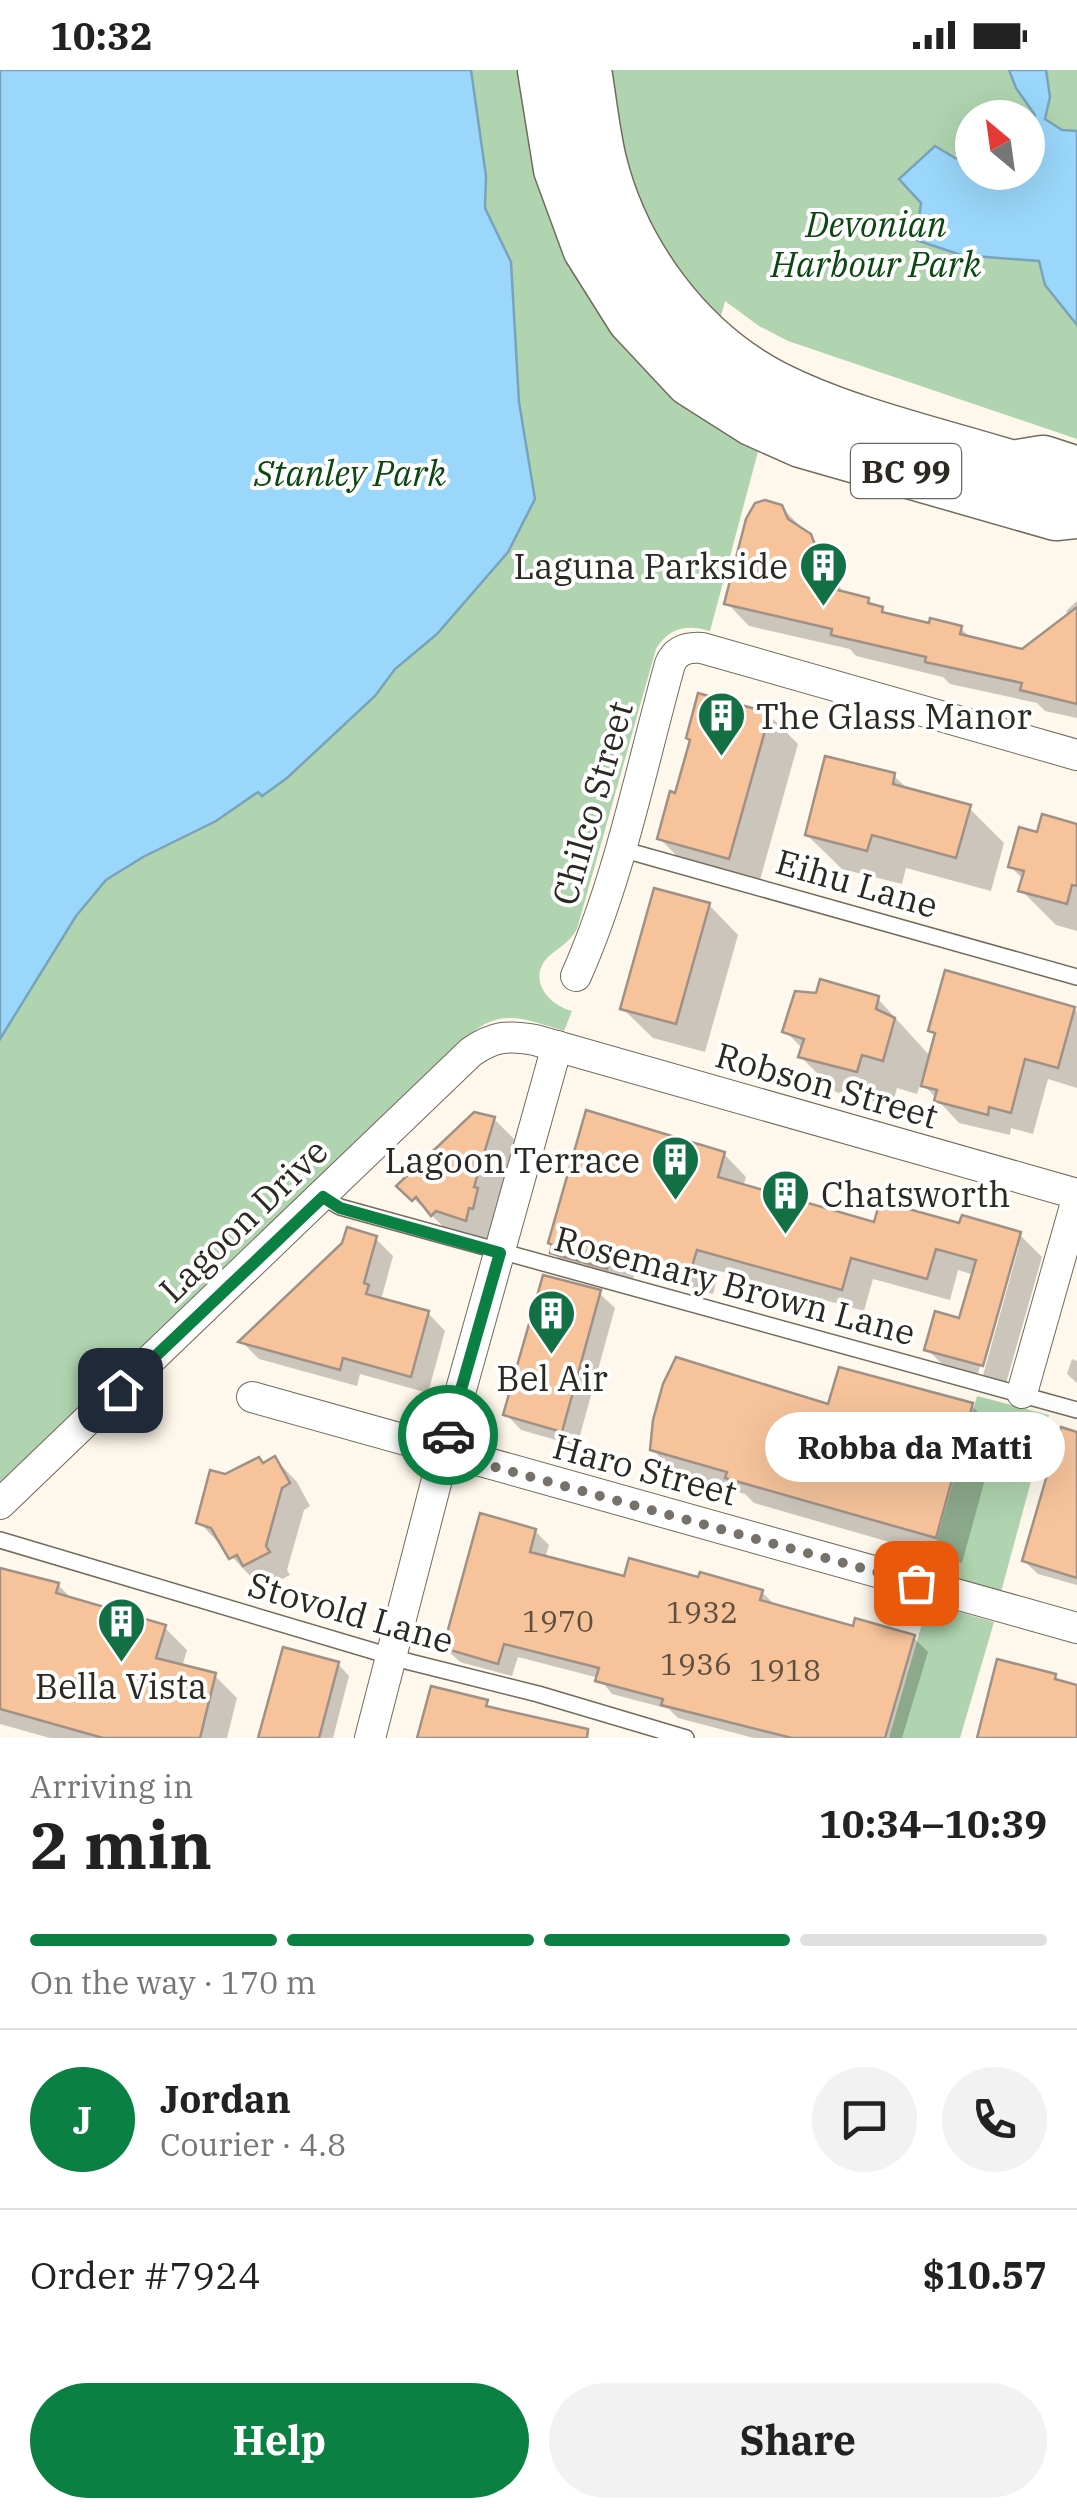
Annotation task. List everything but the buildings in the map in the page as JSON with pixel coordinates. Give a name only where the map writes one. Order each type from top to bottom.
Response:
[{"type":"highway","name":"BC 99","points":[[544,70],[560,169],[576,216],[598,263],[644,332],[733,372],[850,416],[1012,467],[1060,468]]},
{"type":"highway","name":"BC 99","points":[[585,70],[600,162],[625,195],[639,256],[667,297],[733,372],[769,428],[817,446],[1056,514],[1077,512]]},
{"type":"highway","points":[[611,70],[625,195]]},
{"type":"highway","points":[[733,372],[755,344],[790,362],[1008,437],[1060,468]]},
{"type":"street","name":"Chilco Street","points":[[576,976],[621,849],[670,664],[680,651],[702,648],[1077,755]]},
{"type":"street","name":"Lagoon Drive","points":[[0,1504],[471,1052],[506,1035],[557,1046]]},
{"type":"street","name":"Robson Street","points":[[557,1046],[1077,1197]]},
{"type":"street","points":[[370,1738],[557,1046]]},
{"type":"street","points":[[1022,1394],[1077,1197]]},
{"type":"street","name":"Haro Street","points":[[252,1397],[1077,1628]]},
{"type":"lane","name":"Eihu Lane","points":[[621,849],[1077,977]]},
{"type":"lane","name":"Rosemary Brown Lane","points":[[323,1197],[340,1208],[1077,1410]]},
{"type":"lane","name":"Stovold Lane","points":[[0,1540],[686,1738]]},
{"type":"green space","name":"Stanley Park","points":[[0,70],[1077,70],[1077,439],[788,341],[725,301],[696,411],[759,448],[710,631],[679,629],[656,649],[577,929],[542,965],[543,990],[555,1003],[572,1011],[564,1031],[509,1018],[477,1029],[0,1482]]},
{"type":"green space","points":[[977,1396],[1049,1415],[1001,1592],[928,1572]]},
{"type":"green space","points":[[928,1603],[994,1622],[960,1738],[889,1738]]},
{"type":"water","points":[[0,70],[471,70],[486,176],[485,208],[511,262],[519,402],[535,499],[508,552],[437,634],[395,669],[375,696],[287,778],[262,796],[258,792],[216,821],[106,880],[76,916],[0,1039]]},
{"type":"water","points":[[1009,70],[1046,70],[1050,97],[1045,119],[1045,100],[1024,100]]},
{"type":"water","points":[[1045,119],[1062,130],[1077,131],[1077,325],[1045,285],[1039,261],[961,255],[916,240],[921,203],[899,179],[935,146],[955,158],[955,190],[1045,190]]},
{"type":"way so far","points":[[448,1435],[444,1453],[916,1583]]},
{"type":"place","name":"Laguna Parkside","points":[[823,608]]},
{"type":"place","name":"The Glass Manor","points":[[721,758]]},
{"type":"place","name":"Lagoon Terrace","points":[[675,1202]]},
{"type":"place","name":"Chatsworth","points":[[786,1236]]},
{"type":"place","name":"Bel Air","points":[[552,1356]]},
{"type":"place","name":"Robba da Matti","points":[[916,1583]]},
{"type":"place","name":"Bella Vista","points":[[121,1664]]},
{"type":"route","points":[[120,1390],[323,1197],[340,1208],[500,1253],[448,1435]]},
{"type":"park label","name":"Devonian Harbour Park","points":[[876,244]]}]
